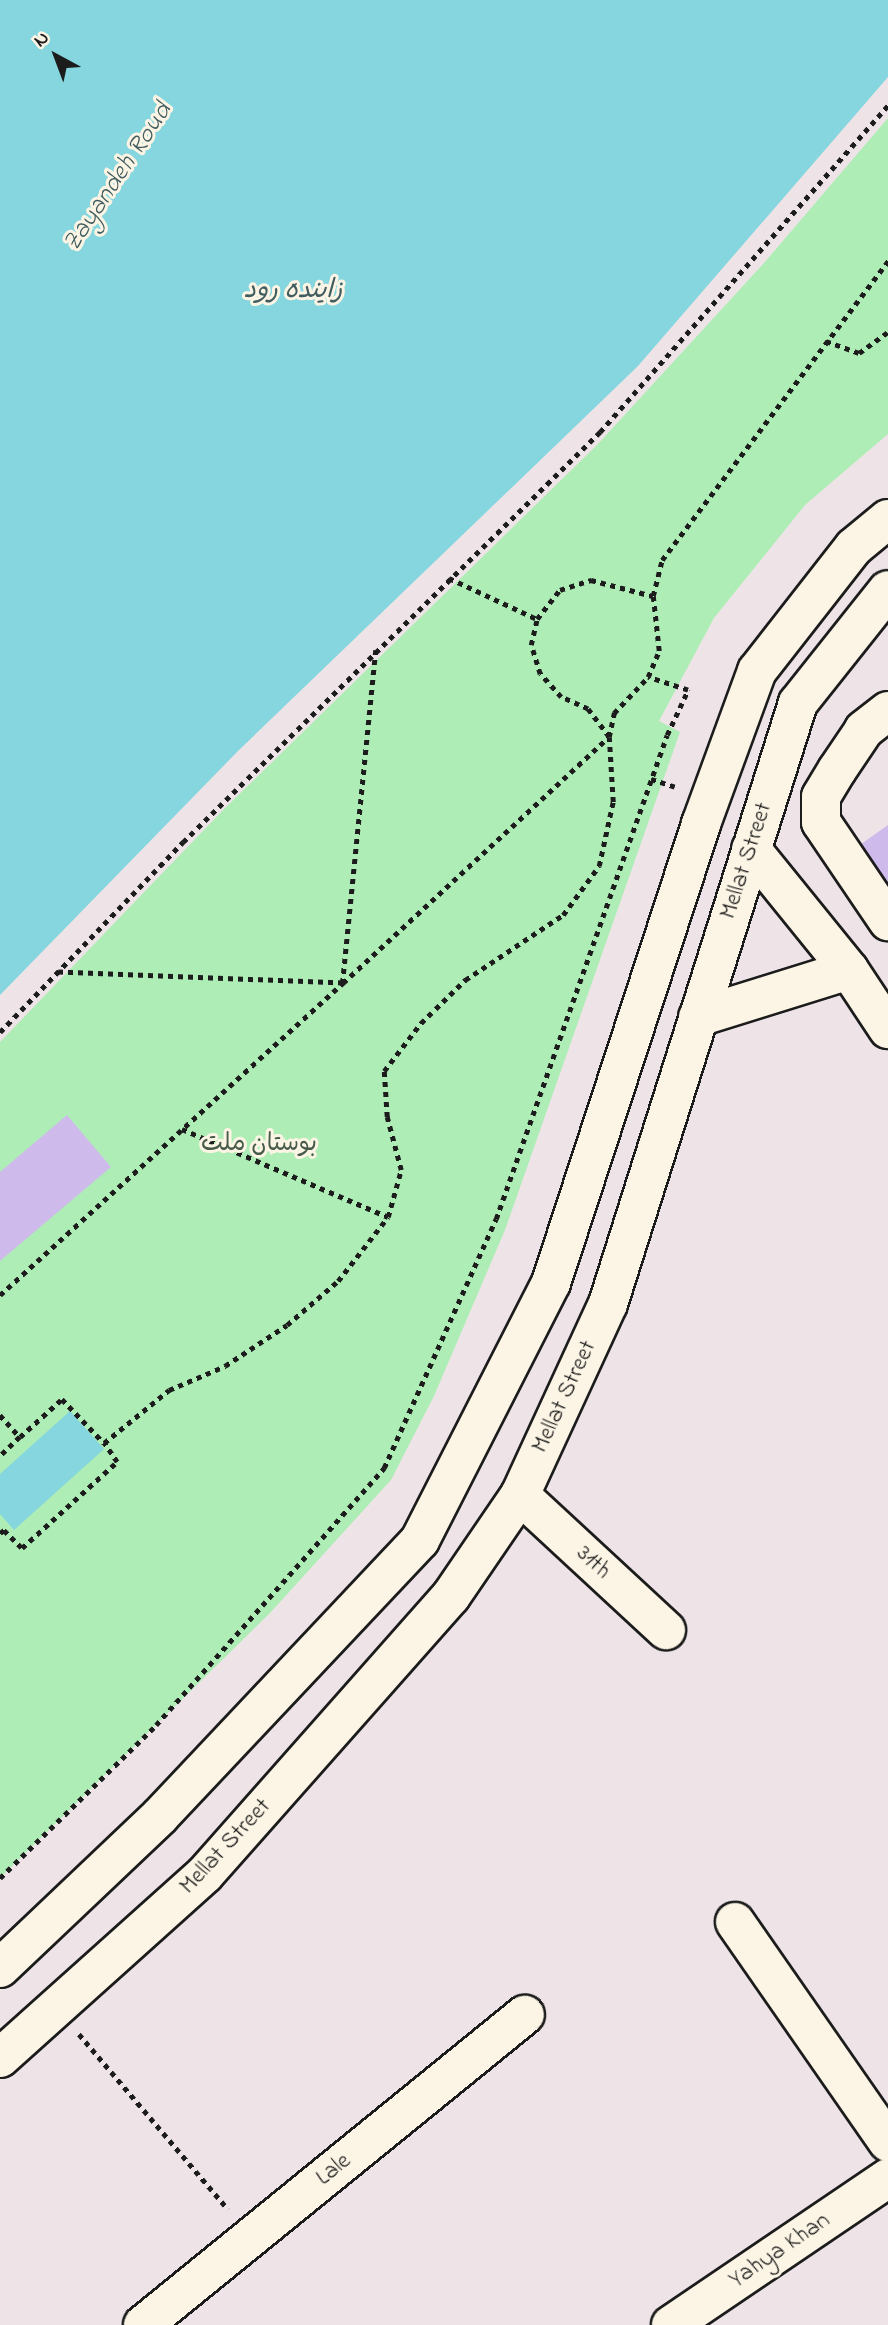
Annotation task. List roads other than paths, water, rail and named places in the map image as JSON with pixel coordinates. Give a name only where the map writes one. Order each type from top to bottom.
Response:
[{"type":"main road","points":[[0,1968],[160,1816],[420,1539],[551,1283],[701,824],[757,671],[854,547],[888,519]]},
{"type":"main road","name":"Mellat Street","points":[[0,2058],[205,1874],[451,1596],[520,1495],[608,1304],[798,703],[888,590]]},
{"type":"main road","points":[[888,711],[864,730],[821,797],[821,822],[888,921]]},
{"type":"main road","points":[[751,849],[849,970],[888,1029]]},
{"type":"main road","points":[[698,1017],[849,970]]},
{"type":"main road","name":"31th","points":[[520,1495],[666,1630]]},
{"type":"main road","points":[[735,1922],[888,2141]]},
{"type":"main road","name":"Lale","points":[[143,2325],[525,2015]]},
{"type":"main road","name":"Yahya Khan","points":[[671,2325],[720,2311],[882,2193]]},
{"type":"water","name":"زاینده رود","points":[[0,0],[888,0],[888,77],[638,366],[238,751],[0,995]]},
{"type":"water","points":[[70,1411],[104,1449],[14,1530],[0,1514],[0,1474]]},
{"type":"water label","name":"Zayandeh Roud","points":[[119,178]]},
{"type":"park label","name":"بوستان ملت","points":[[259,1145]]}]
